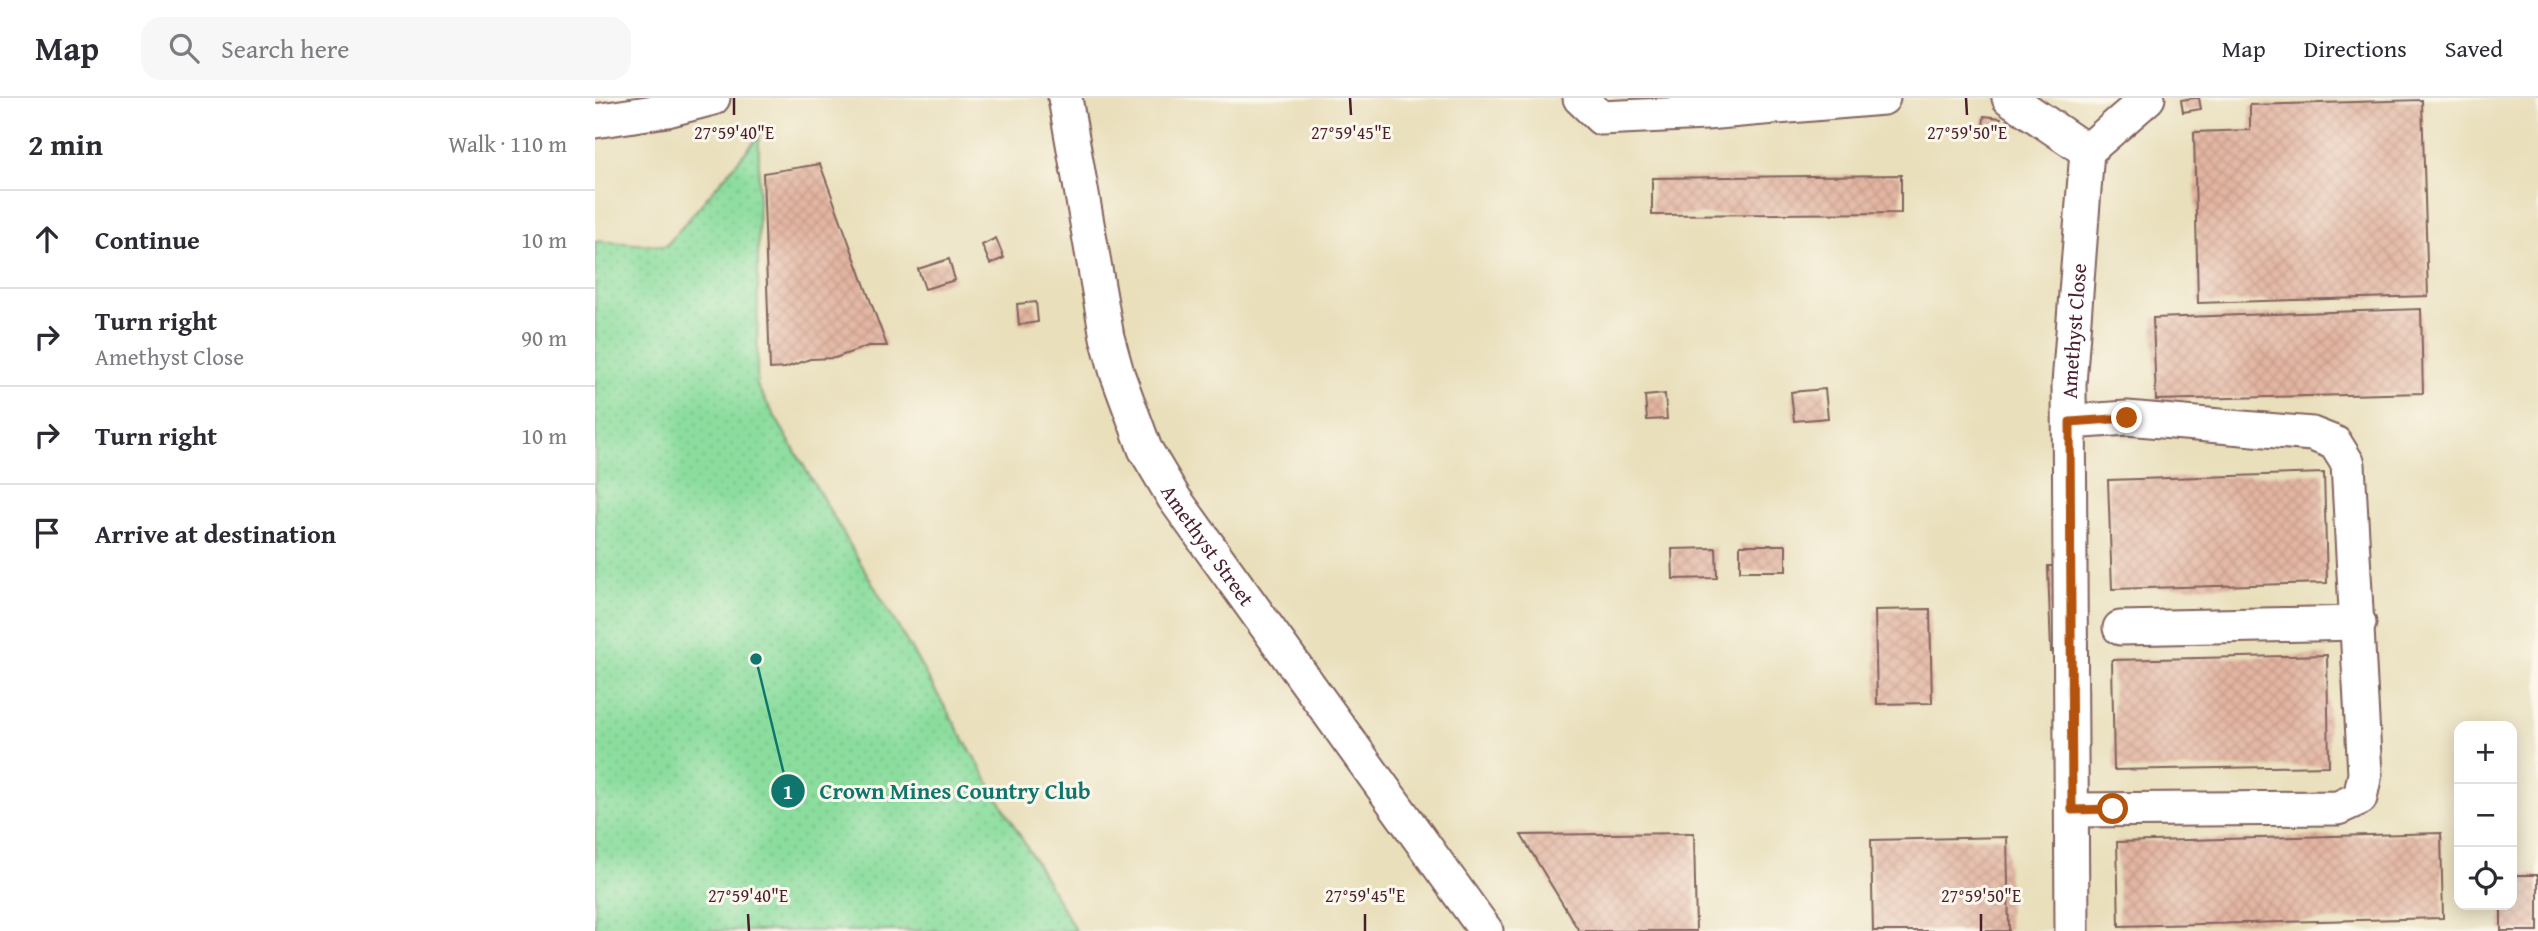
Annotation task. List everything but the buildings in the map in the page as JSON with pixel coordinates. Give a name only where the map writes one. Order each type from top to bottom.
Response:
[{"type":"street","points":[[595,121],[667,110],[713,98]]},
{"type":"street","points":[[1040,98],[1075,153]]},
{"type":"street","name":"Amethyst Street","points":[[1065,98],[1107,337],[1145,449],[1201,538],[1486,931]]},
{"type":"street","points":[[1580,98],[1601,118],[1706,113],[1884,98]]},
{"type":"street","points":[[2009,98],[2087,150],[2148,98]]},
{"type":"street","name":"Amethyst Close","points":[[2072,931],[2069,384],[2087,150]]},
{"type":"street","points":[[2070,422],[2127,418],[2312,434],[2335,443],[2348,464],[2359,623],[2365,774],[2360,798],[2338,808],[2072,810]]},
{"type":"street","points":[[2120,628],[2359,623]]},
{"type":"green space","points":[[759,136],[757,386],[1076,931],[595,931],[595,241],[666,246]]},
{"type":"place","name":"Crown Mines Country Club","points":[[756,659]]},
{"type":"route","points":[[2113,809],[2072,810],[2070,422],[2127,418]]}]
